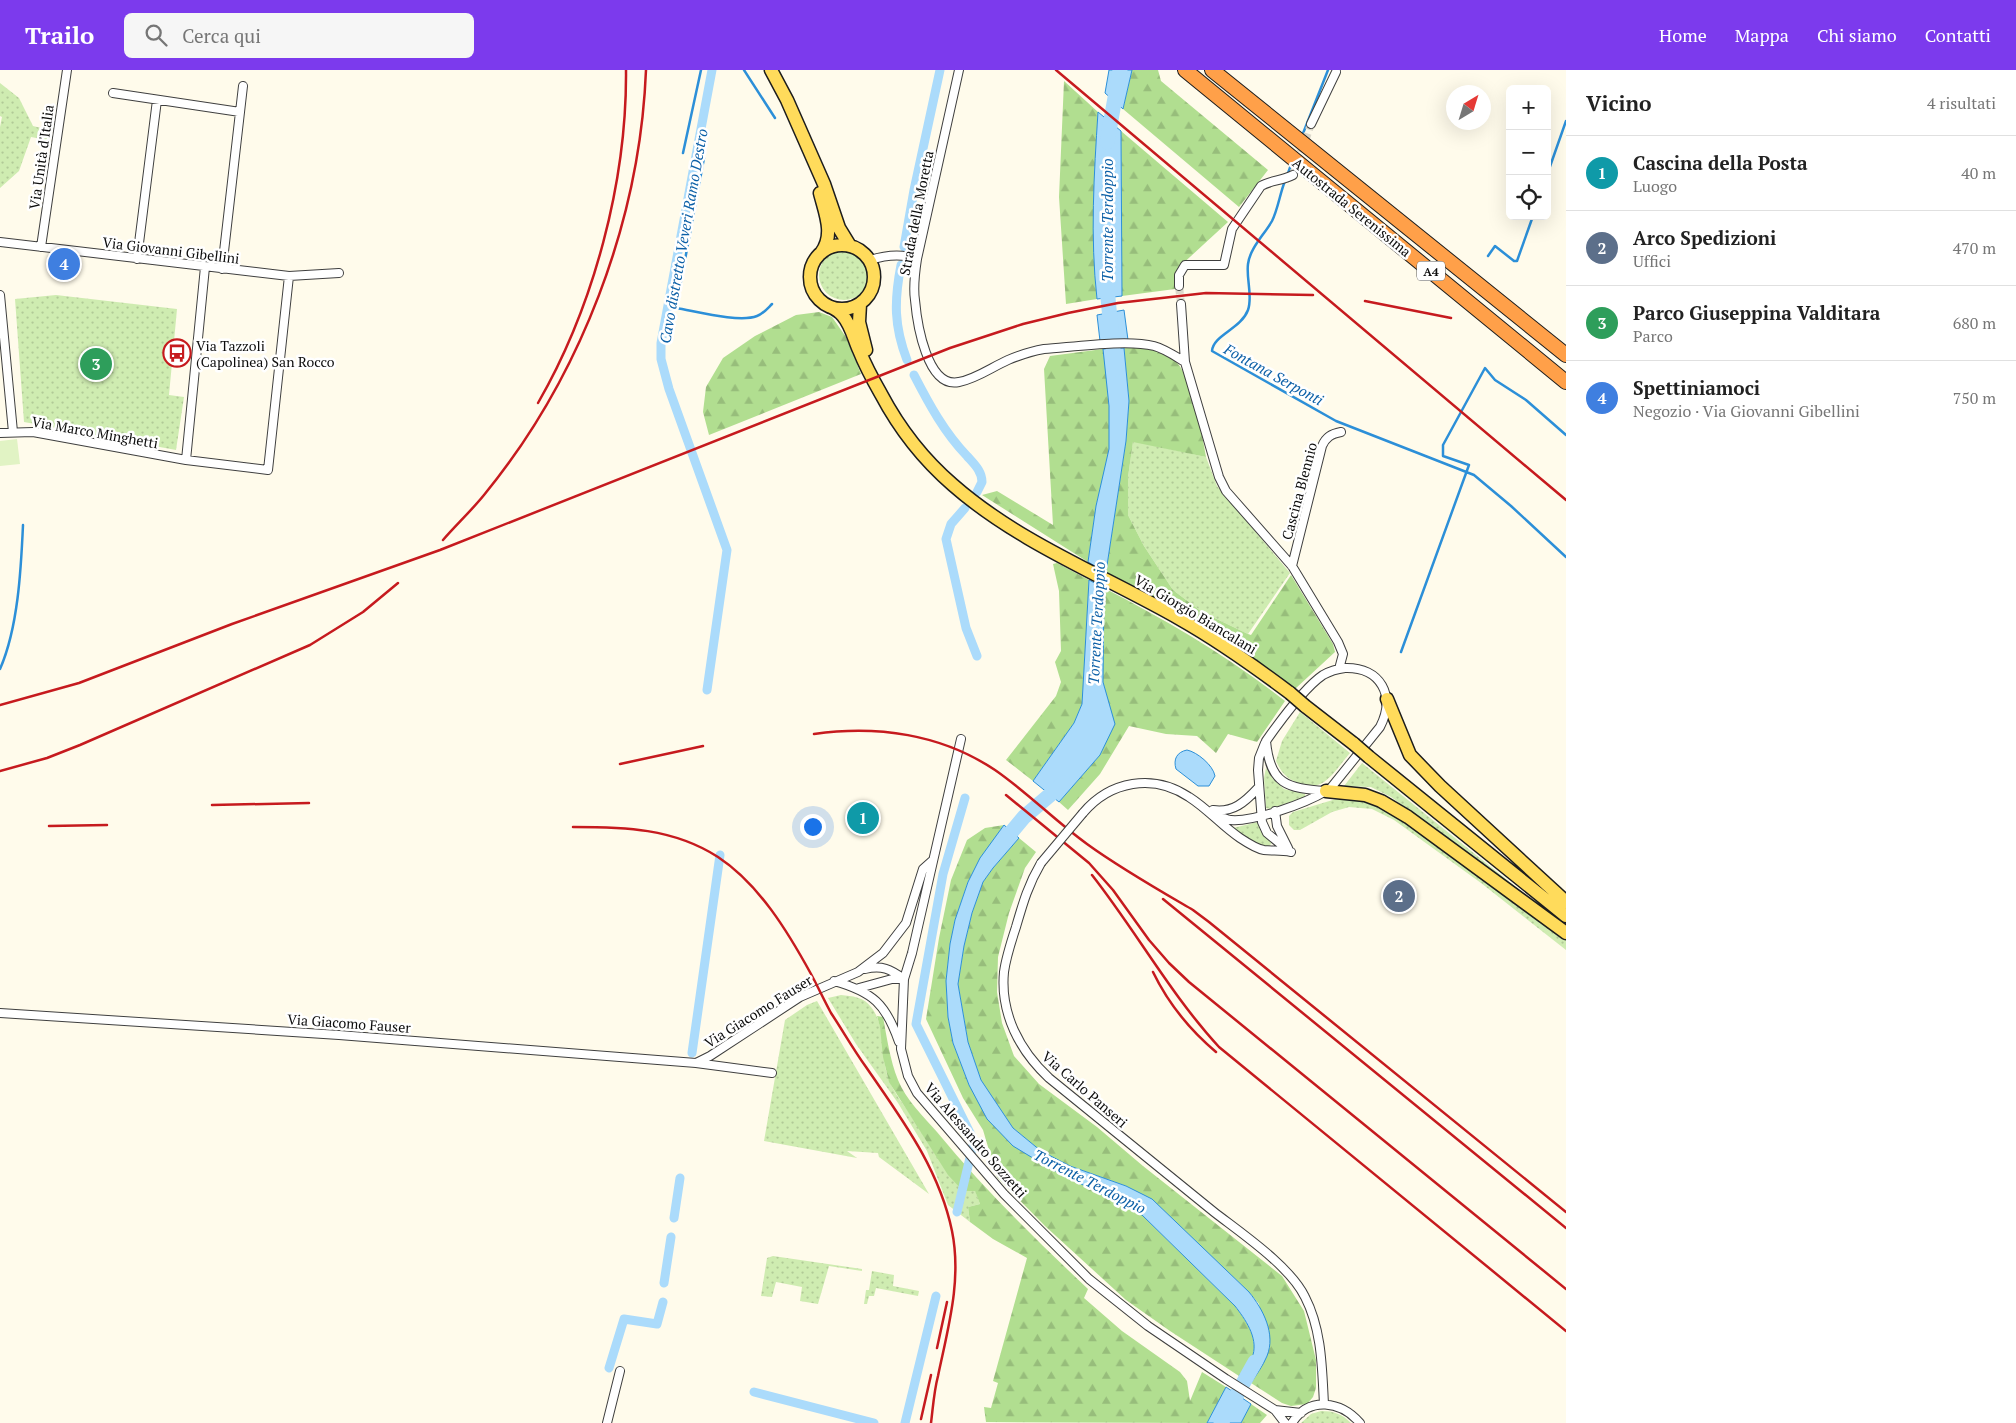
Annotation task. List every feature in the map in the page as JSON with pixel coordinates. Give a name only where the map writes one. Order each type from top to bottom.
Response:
[{"type":"highway","name":"Autostrada Serenissima","points":[[1185,70],[1566,382]]},
{"type":"highway","name":"Autostrada Serenissima","points":[[1212,70],[1566,356]]},
{"type":"main road","points":[[771,70],[798,124],[828,194],[843,236],[850,246]]},
{"type":"main road","points":[[814,164],[829,231],[828,241],[814,262],[811,272],[811,283],[815,293],[822,301],[842,314],[871,372]]},
{"type":"main road","points":[[820,254],[834,246],[850,246],[858,249],[870,260],[874,269],[872,288],[860,304],[851,308],[831,307]]},
{"type":"main road","points":[[860,304],[860,328],[871,372]]},
{"type":"main road","name":"Via Giorgio Biancalani","points":[[871,372],[880,393],[899,423],[924,456],[938,471],[981,507],[1040,544],[1181,619],[1237,654],[1290,693],[1566,916]]},
{"type":"main road","points":[[1387,699],[1410,755],[1440,786],[1566,902]]},
{"type":"main road","points":[[1326,791],[1365,795],[1381,801],[1408,817],[1566,933]]},
{"type":"street","name":"Via Unità d'Italia","points":[[41,247],[67,70]]},
{"type":"street","name":"Strada della Moretta","points":[[959,70],[917,258],[914,299],[920,334],[932,367],[938,376],[945,381],[960,382],[1032,351],[1098,346],[1136,344],[1154,346],[1185,362]]},
{"type":"street","points":[[1311,124],[1336,72]]},
{"type":"street","points":[[222,269],[243,86]]},
{"type":"street","points":[[113,93],[240,112]]},
{"type":"street","points":[[137,259],[157,100]]},
{"type":"street","points":[[1179,286],[1179,275],[1185,265],[1224,265],[1232,229],[1256,194],[1267,182],[1288,178]]},
{"type":"street","name":"Via Giovanni Gibellini","points":[[0,242],[289,276],[339,273]]},
{"type":"street","points":[[870,260],[895,255],[917,258]]},
{"type":"street","points":[[186,460],[205,267]]},
{"type":"street","name":"Via Marco Minghetti","points":[[0,433],[29,432],[186,460],[268,470],[289,276]]},
{"type":"street","points":[[0,295],[13,432]]},
{"type":"street","points":[[1181,304],[1185,362],[1219,477],[1226,491],[1292,566],[1338,642],[1343,654],[1339,669]]},
{"type":"street","name":"Cascina Blennio","points":[[1292,566],[1322,446],[1325,439],[1332,434],[1341,432]]},
{"type":"street","points":[[1266,741],[1267,758],[1283,782],[1293,788],[1326,791],[1380,727],[1384,720],[1387,699],[1386,691],[1371,673],[1359,668],[1333,670],[1316,681],[1281,720],[1266,741],[1259,758],[1258,788],[1261,816],[1267,833],[1290,852]]},
{"type":"street","name":"Via Alessandro Sozzetti","points":[[960,739],[912,953],[904,980],[901,1049],[908,1076],[917,1093],[1004,1194],[1089,1279],[1148,1326],[1275,1410],[1285,1423]]},
{"type":"street","name":"Via Carlo Panseri","points":[[1290,852],[1262,850],[1240,838],[1190,797],[1167,787],[1149,783],[1136,783],[1105,793],[1083,813],[1041,863],[1023,897],[1004,972],[1005,998],[1008,1013],[1018,1040],[1034,1064],[1252,1242],[1289,1275],[1304,1295],[1317,1329],[1322,1365],[1324,1404]]},
{"type":"street","points":[[1206,809],[1219,811],[1241,805],[1258,788]]},
{"type":"street","name":"Via Carlo Panseri","points":[[1206,809],[1229,820],[1241,820],[1261,816],[1314,798],[1326,791]]},
{"type":"street","points":[[1275,811],[1277,826],[1290,852]]},
{"type":"street","name":"Via Giacomo Fauser","points":[[863,969],[882,953],[906,923],[923,869],[932,862]]},
{"type":"street","name":"Via Giacomo Fauser","points":[[696,1063],[710,1056],[800,996],[863,969],[883,967],[891,970],[904,980]]},
{"type":"street","points":[[859,988],[892,979],[904,980]]},
{"type":"street","name":"Via Giacomo Fauser","points":[[834,981],[859,988],[879,1003],[892,1022],[901,1049]]},
{"type":"street","name":"Via Giacomo Fauser","points":[[0,1013],[339,1034],[696,1063],[772,1073]]},
{"type":"street","points":[[607,1423],[620,1371]]},
{"type":"street","points":[[1292,1423],[1301,1413],[1312,1406],[1324,1404],[1344,1408],[1360,1423]]},
{"type":"street","name":"Via Alessandro Sozzetti","points":[[1275,1410],[1301,1413]]},
{"type":"green space","points":[[1132,70],[1158,70],[1161,81],[1268,170],[1239,207],[1123,109]]},
{"type":"green space","points":[[1064,81],[1098,112],[1094,206],[1094,253],[1097,299],[1066,304],[1059,197]]},
{"type":"green space","points":[[0,83],[19,98],[33,126],[49,130],[47,140],[31,137],[19,171],[0,188],[0,127],[2,117],[0,116]]},
{"type":"green space","points":[[1121,131],[1228,222],[1178,268],[1175,276],[1175,289],[1122,296]]},
{"type":"green space","points":[[844,250],[854,252],[862,257],[867,265],[869,275],[867,285],[862,293],[854,298],[844,300],[834,298],[826,293],[821,285],[819,275],[821,265],[826,257],[834,252]]},
{"type":"green space","points":[[56,295],[177,309],[169,395],[184,397],[176,450],[24,422],[15,299]]},
{"type":"green space","points":[[819,312],[832,317],[846,337],[861,374],[709,435],[703,412],[706,387],[723,358],[755,336],[796,315]]},
{"type":"green space","points":[[1136,347],[1164,354],[1180,366],[1186,377],[1195,404],[1206,457],[1133,442],[1128,477],[1128,515],[1144,546],[1173,590],[1202,612],[1248,634],[1251,635],[1291,575],[1333,644],[1335,652],[1295,689],[1212,630],[1106,572],[1126,441],[1129,401],[1124,348]]},
{"type":"green space","points":[[1103,349],[1109,408],[1109,451],[1096,506],[1088,562],[982,495],[997,491],[1053,525],[1044,369],[1050,356]]},
{"type":"green space","points":[[17,439],[20,464],[0,466],[0,441]]},
{"type":"green space","points":[[1133,441],[1206,457],[1217,486],[1290,573],[1248,634],[1202,612],[1173,590],[1144,546],[1128,515],[1128,477]]},
{"type":"green space","points":[[1057,563],[1089,580],[1082,704],[1074,723],[1033,781],[1006,760],[1056,696],[1061,682],[1055,662],[1061,651],[1059,591],[1053,564]]},
{"type":"green space","points":[[1104,588],[1198,640],[1242,669],[1285,701],[1257,742],[1228,734],[1216,753],[1197,736],[1166,734],[1129,726],[1100,774],[1068,810],[1059,802],[1100,755],[1108,701],[1103,682],[1102,660]]},
{"type":"green space","points":[[1300,712],[1350,753],[1331,776],[1319,784],[1309,785],[1292,780],[1283,773],[1276,761],[1282,741]]},
{"type":"green space","points":[[1362,763],[1543,909],[1391,797],[1371,787],[1344,786]]},
{"type":"green space","points":[[1266,768],[1273,779],[1284,789],[1305,794],[1305,797],[1270,809],[1266,808],[1264,778]]},
{"type":"green space","points":[[1336,799],[1370,803],[1400,818],[1566,937],[1566,950],[1481,883],[1394,820],[1372,809],[1349,807],[1332,812],[1300,830],[1294,830],[1289,825],[1289,816],[1293,812]]},
{"type":"green space","points":[[1258,822],[1263,832],[1272,842],[1269,847],[1254,843],[1233,828]]},
{"type":"green space","points":[[1004,825],[981,858],[968,882],[955,920],[950,944],[946,981],[948,1017],[953,1043],[969,1085],[1046,1166],[1142,1215],[1235,1306],[1246,1322],[1254,1342],[1252,1358],[1239,1376],[1126,1300],[1045,1226],[997,1177],[983,1130],[963,1098],[926,1019],[939,938],[951,880],[967,840],[985,828]]},
{"type":"green space","points":[[1019,838],[1036,852],[1025,868],[1009,913],[998,957],[997,992],[1002,1023],[1014,1056],[1039,1084],[1097,1127],[1143,1166],[1282,1276],[1304,1311],[1316,1360],[1316,1388],[1313,1397],[1307,1404],[1291,1406],[1282,1403],[1251,1383],[1267,1356],[1259,1304],[1249,1292],[1152,1200],[1126,1186],[1070,1166],[1041,1151],[1013,1128],[981,1080],[968,1042],[958,984],[972,913],[983,882]]},
{"type":"green space","points":[[841,995],[865,1001],[876,1015],[881,1033],[886,1071],[894,1090],[963,1191],[975,1190],[980,1204],[968,1207],[970,1222],[948,1205],[927,1151],[898,1103],[856,1044],[828,998]]},
{"type":"green space","points":[[817,1001],[929,1194],[879,1157],[878,1153],[847,1151],[857,1158],[764,1141],[785,1020],[807,1005]]},
{"type":"green space","points":[[877,1016],[883,1017],[895,1072],[901,1087],[910,1101],[991,1193],[1088,1289],[1084,1298],[1122,1331],[1180,1372],[1187,1381],[1190,1401],[1202,1372],[1226,1387],[1207,1423],[986,1422],[984,1407],[991,1408],[998,1383],[993,1381],[1027,1258],[993,1239],[970,1222],[968,1207],[980,1204],[975,1191],[963,1191],[948,1175],[889,1082]]},
{"type":"green space","points":[[773,1256],[862,1269],[862,1271],[829,1266],[818,1304],[800,1301],[802,1287],[776,1282],[772,1297],[761,1296],[767,1258]]},
{"type":"green space","points":[[872,1271],[894,1275],[893,1286],[919,1291],[918,1296],[876,1288],[874,1296],[869,1296],[867,1304],[864,1304],[866,1290],[869,1290]]},
{"type":"green space","points":[[1251,1404],[1267,1415],[1260,1423],[1241,1423]]},
{"type":"green space","points":[[1321,1411],[1338,1414],[1351,1423],[1301,1423],[1311,1414]]},
{"type":"water","points":[[1109,70],[1132,70],[1123,109],[1105,93]]},
{"type":"water","points":[[1098,112],[1121,131],[1122,296],[1097,299],[1093,229]]},
{"type":"water","points":[[1124,310],[1128,340],[1100,341],[1097,315]]},
{"type":"water","points":[[1124,348],[1129,401],[1126,441],[1106,572],[1088,562],[1096,506],[1109,449],[1109,406],[1103,349]]},
{"type":"water","points":[[1089,580],[1104,588],[1103,682],[1115,724],[1100,755],[1059,802],[1033,781],[1074,723],[1082,704]]},
{"type":"water","points":[[1187,750],[1200,756],[1214,772],[1215,776],[1209,786],[1198,786],[1176,769],[1175,762],[1177,756]]},
{"type":"water","points":[[1004,825],[1019,838],[983,882],[972,913],[958,984],[968,1042],[981,1080],[1013,1128],[1041,1151],[1070,1166],[1126,1186],[1152,1199],[1249,1292],[1267,1322],[1270,1339],[1267,1356],[1251,1383],[1239,1376],[1252,1358],[1254,1342],[1246,1322],[1235,1306],[1142,1215],[1046,1166],[1013,1146],[987,1119],[969,1085],[953,1043],[948,1017],[946,981],[950,944],[955,920],[968,882],[980,858]]},
{"type":"water","points":[[1226,1387],[1251,1404],[1241,1423],[1207,1423]]},
{"type":"waterway","points":[[683,153],[701,70]]},
{"type":"waterway","name":"Cavo distretto Veveri Ramo Destro","points":[[707,690],[727,550],[669,389],[661,359],[661,343],[712,70]]},
{"type":"waterway","points":[[744,70],[775,118]]},
{"type":"waterway","points":[[904,247],[914,190],[940,70]]},
{"type":"waterway","name":"Torrente Terdoppio","points":[[1107,142],[1120,70]]},
{"type":"waterway","name":"Fontana Serponti","points":[[1302,136],[1328,70]]},
{"type":"waterway","points":[[1551,164],[1566,121]]},
{"type":"waterway","points":[[699,157],[704,158],[676,308],[705,314],[749,318],[761,314],[772,304]]},
{"type":"waterway","name":"Fontana Serponti","points":[[1287,176],[1292,162]]},
{"type":"waterway","name":"Fontana Serponti","points":[[1285,181],[1272,221],[1254,247],[1249,258],[1250,299],[1248,310],[1240,322],[1217,341],[1212,351],[1336,421],[1474,475],[1566,557]]},
{"type":"waterway","points":[[1488,256],[1495,246],[1514,261],[1517,261],[1532,220]]},
{"type":"waterway","points":[[901,265],[896,302],[900,336],[907,360]]},
{"type":"waterway","name":"Torrente Terdoppio","points":[[1106,278],[1115,369]]},
{"type":"waterway","points":[[1401,652],[1469,465],[1443,456],[1443,445],[1485,368],[1495,380],[1526,400],[1566,435]]},
{"type":"waterway","points":[[914,375],[944,427],[979,471],[982,482],[977,492]]},
{"type":"waterway","points":[[965,508],[951,524],[946,539],[966,628],[977,656]]},
{"type":"waterway","points":[[0,669],[15,617],[20,580],[23,525]]},
{"type":"waterway","name":"Torrente Terdoppio","points":[[999,847],[1024,817],[1064,783]]},
{"type":"waterway","points":[[957,1212],[974,1141],[916,1024],[943,874],[965,798]]},
{"type":"waterway","name":"Cavo distretto Veveri Ramo Destro","points":[[692,1053],[720,855]]},
{"type":"waterway","name":"Cavo distretto Veveri Ramo Destro","points":[[674,1218],[680,1178]]},
{"type":"waterway","name":"Cavo distretto Veveri Ramo Destro","points":[[664,1283],[671,1237]]},
{"type":"waterway","points":[[905,1423],[936,1296]]},
{"type":"waterway","points":[[609,1368],[624,1319],[657,1324],[663,1302]]},
{"type":"waterway","name":"Torrente Terdoppio","points":[[1221,1423],[1255,1362]]},
{"type":"waterway","points":[[754,1392],[874,1423]]},
{"type":"tunnel","points":[[1293,175],[1311,124]]},
{"type":"tunnel","points":[[1179,286],[1181,304]]},
{"type":"railway","points":[[538,403],[576,326],[603,242],[621,155],[626,70]]},
{"type":"railway","points":[[443,540],[484,495],[518,449],[549,401],[576,349],[599,296],[632,184],[641,127],[646,70]]},
{"type":"railway","points":[[1056,70],[1566,500]]},
{"type":"railway","points":[[0,705],[79,683],[232,624],[440,550],[950,348],[1023,324],[1118,303],[1206,293],[1313,295]]},
{"type":"railway","points":[[1365,301],[1451,318]]},
{"type":"railway","points":[[0,771],[47,758],[80,745],[310,645],[363,612],[398,583]]},
{"type":"railway","points":[[814,734],[861,731],[908,735],[931,740],[953,748],[995,770],[1087,844],[1209,922],[1566,1212]]},
{"type":"railway","points":[[620,764],[703,746]]},
{"type":"railway","points":[[1006,795],[1089,863],[1113,890],[1149,940],[1189,982],[1566,1289]]},
{"type":"railway","points":[[212,805],[309,803]]},
{"type":"railway","points":[[49,826],[107,825]]},
{"type":"railway","points":[[573,827],[629,829],[666,835],[701,847],[733,868],[759,895],[793,942],[831,1013],[917,1144],[938,1186],[946,1208],[955,1249],[955,1286],[931,1423]]},
{"type":"railway","points":[[1092,875],[1185,1006],[1219,1047],[1566,1331]]},
{"type":"railway","points":[[1163,899],[1566,1228]]},
{"type":"railway","points":[[1153,972],[1180,1015],[1197,1035],[1216,1052]]},
{"type":"railway","points":[[937,1348],[947,1302]]},
{"type":"railway","points":[[921,1419],[931,1375]]},
{"type":"place","name":"Spettiniamoci","points":[[64,264]]},
{"type":"place","name":"Via Tazzoli (Capolinea) San Rocco","points":[[177,353]]},
{"type":"place","name":"Parco Giuseppina Valditara","points":[[96,364]]},
{"type":"place","name":"Cascina della Posta","points":[[863,818]]},
{"type":"place","name":"Arco Spedizioni","points":[[1399,896]]}]
